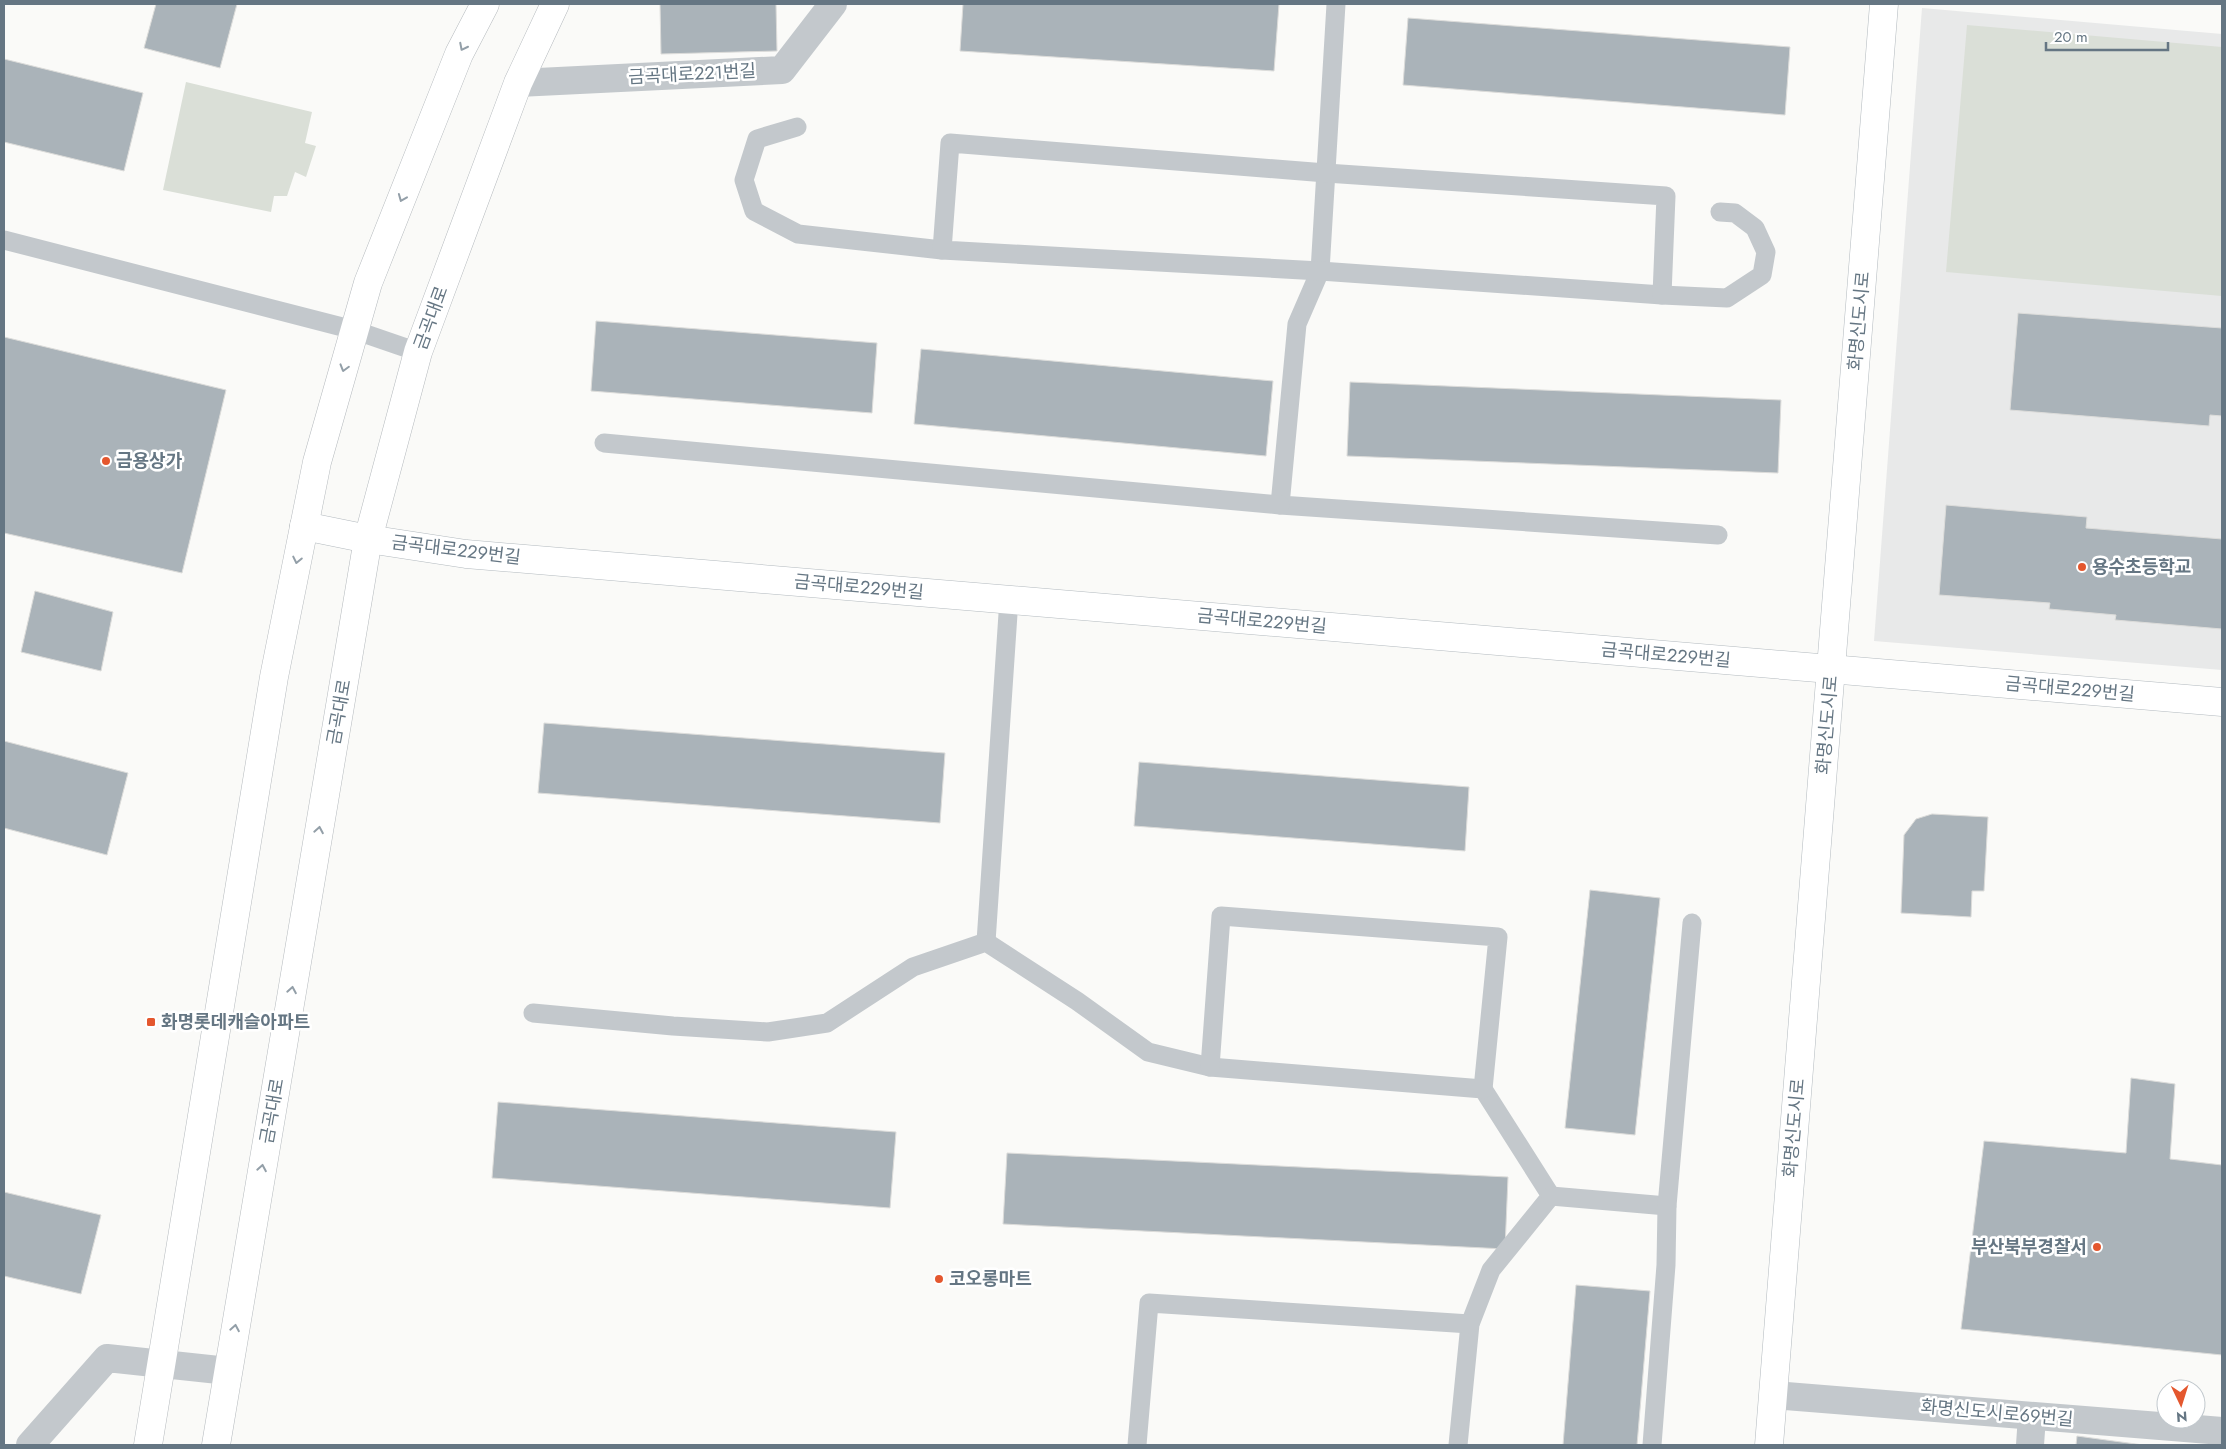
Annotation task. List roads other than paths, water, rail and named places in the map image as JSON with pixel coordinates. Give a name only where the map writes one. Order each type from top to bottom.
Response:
[{"type":"main road","points":[[148,1445],[163,1364],[274,677],[317,462],[368,283],[459,54],[485,4]]},
{"type":"main road","name":"금곡대로","points":[[216,1445],[368,539],[418,352],[518,83],[555,4]]},
{"type":"main road","name":"화명신도시로","points":[[1769,1445],[1884,4]]},
{"type":"main road","name":"금곡대로229번길","points":[[304,526],[368,539],[466,554],[2222,702]]},
{"type":"street","name":"금곡대로221번길","points":[[518,83],[782,70],[833,4]]},
{"type":"street","points":[[30,1445],[108,1358],[228,1371]]},
{"type":"street","name":"화명신도시로69번길","points":[[1773,1395],[2222,1431]]},
{"type":"street","points":[[2030,1445],[2032,1416]]},
{"type":"lane","points":[[1280,505],[1297,324],[1320,271],[1336,4]]},
{"type":"lane","points":[[797,128],[757,139],[744,180],[754,211],[798,234],[942,250],[1320,271],[1727,298],[1762,275],[1766,252],[1755,228],[1735,213],[1720,212]]},
{"type":"lane","points":[[942,250],[950,143],[1326,173],[1666,196],[1662,295]]},
{"type":"lane","points":[[4,240],[354,330],[418,352]]},
{"type":"lane","points":[[604,443],[1280,505],[1718,535]]},
{"type":"lane","points":[[986,942],[1009,599]]},
{"type":"lane","points":[[1210,1067],[1221,916],[1498,937],[1483,1089],[1551,1196]]},
{"type":"lane","points":[[1652,1445],[1666,1265],[1667,1206],[1692,923]]},
{"type":"lane","points":[[533,1013],[673,1026],[768,1032],[827,1023],[912,967],[986,942]]},
{"type":"lane","points":[[986,942],[1077,1001],[1148,1052],[1210,1067],[1483,1089]]},
{"type":"lane","points":[[1551,1196],[1667,1206]]},
{"type":"lane","points":[[1458,1445],[1470,1324],[1491,1270],[1551,1196]]},
{"type":"lane","points":[[1137,1445],[1149,1303],[1470,1324]]},
{"type":"place","name":"금용상가","points":[[106,461]]},
{"type":"place","name":"용수초등학교","points":[[2082,567]]},
{"type":"place","name":"화명롯데캐슬아파트","points":[[151,1022]]},
{"type":"place","name":"부산북부경찰서","points":[[2097,1247]]},
{"type":"place","name":"코오롱마트","points":[[939,1279]]}]
